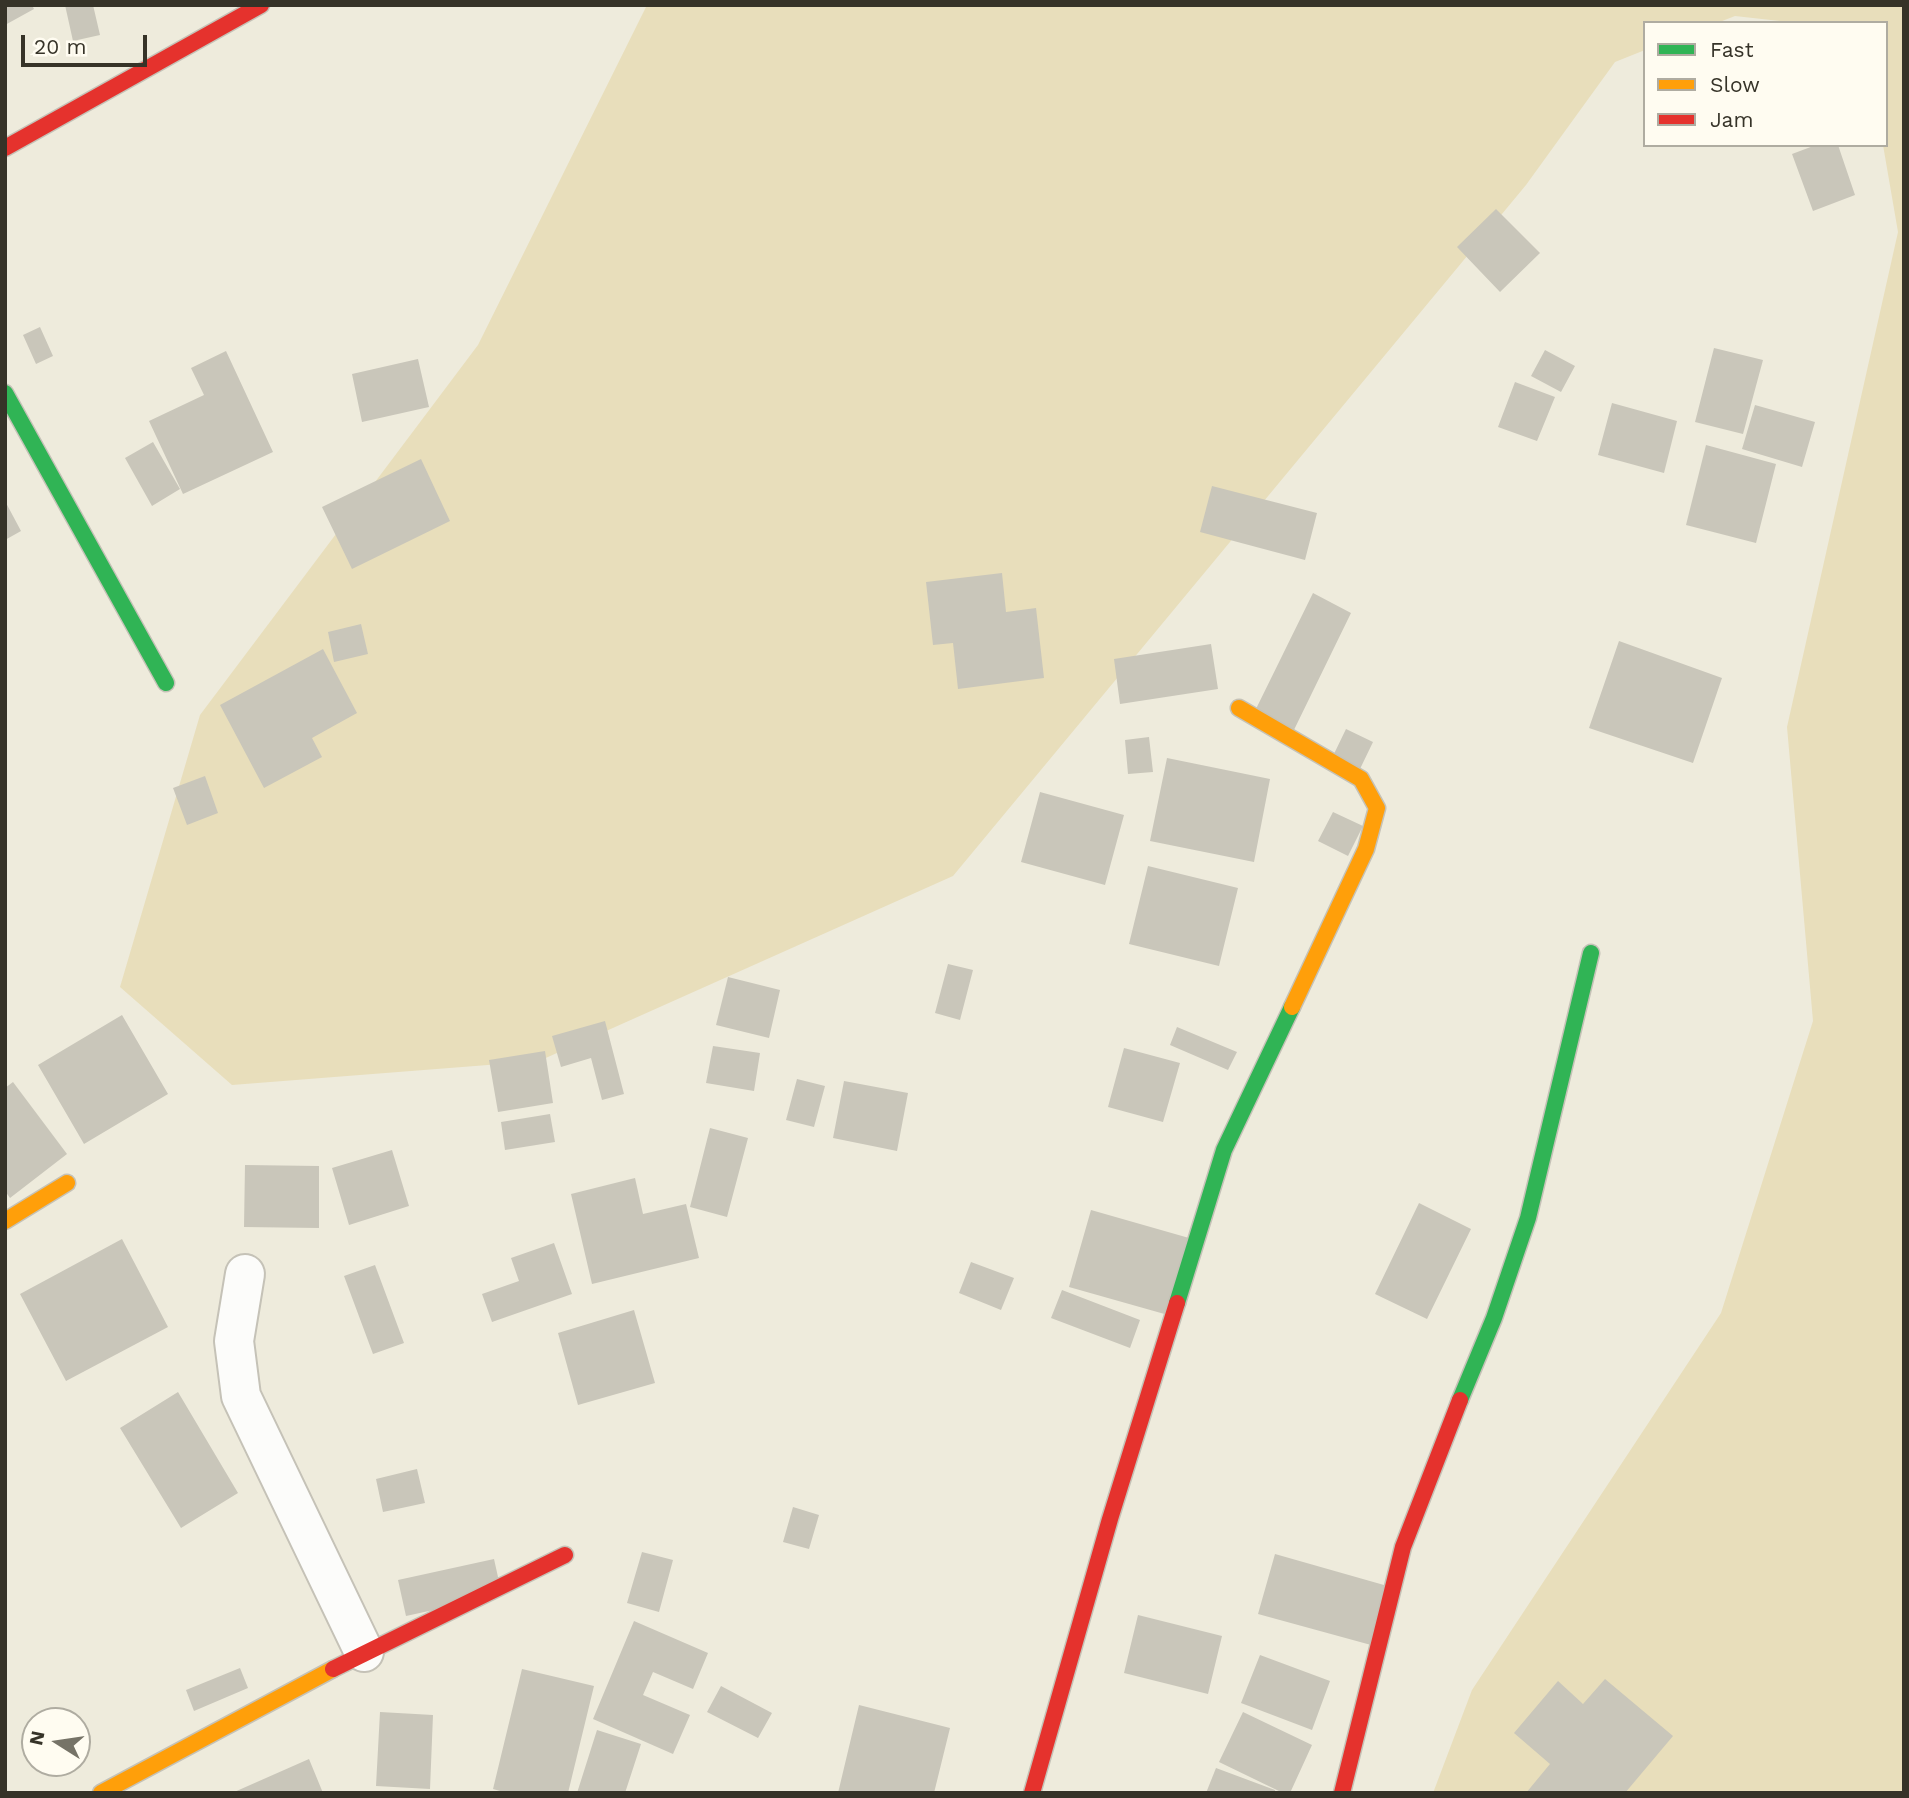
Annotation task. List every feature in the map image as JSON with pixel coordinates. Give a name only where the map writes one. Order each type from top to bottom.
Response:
[{"type":"street","points":[[5,148],[261,5]]},
{"type":"street","points":[[5,393],[166,682]]},
{"type":"street","points":[[1032,1793],[1110,1519],[1224,1150],[1366,849],[1377,808],[1361,779],[1239,708]]},
{"type":"street","points":[[1342,1793],[1403,1547],[1436,1457],[1494,1318],[1528,1218],[1591,953]]},
{"type":"street","points":[[5,1221],[67,1183]]},
{"type":"street","points":[[245,1274],[234,1341],[241,1396],[364,1651]]},
{"type":"street","points":[[101,1793],[364,1651],[565,1555]]},
{"type":"shaded area","points":[[647,5],[1904,5],[1904,1793],[1433,1793],[1472,1690],[1721,1313],[1813,1021],[1787,727],[1898,232],[1883,147],[1888,147],[1888,21],[1780,21],[1735,16],[1722,21],[1643,21],[1643,51],[1615,62],[1526,185],[953,876],[539,1061],[232,1085],[120,987],[200,715],[478,345]]},
{"type":"building","points":[[5,5],[32,5],[34,9],[5,25]]},
{"type":"building","points":[[65,5],[93,5],[100,35],[73,41]]},
{"type":"building","points":[[1811,147],[1839,147],[1855,195],[1813,211],[1792,154]]},
{"type":"building","points":[[1496,209],[1540,253],[1500,292],[1457,247]]},
{"type":"building","points":[[40,327],[53,356],[36,364],[23,335]]},
{"type":"building","points":[[1714,348],[1763,360],[1743,434],[1695,422]]},
{"type":"building","points":[[1545,350],[1575,366],[1561,392],[1531,376]]},
{"type":"building","points":[[226,351],[273,452],[183,494],[149,421],[204,395],[191,368]]},
{"type":"building","points":[[418,359],[429,407],[362,422],[352,374]]},
{"type":"building","points":[[1515,382],[1555,397],[1537,441],[1498,427]]},
{"type":"building","points":[[1612,403],[1677,421],[1664,473],[1598,455]]},
{"type":"building","points":[[1755,405],[1815,422],[1802,467],[1742,449]]},
{"type":"building","points":[[153,442],[180,489],[152,506],[125,458]]},
{"type":"building","points":[[1706,445],[1776,464],[1756,543],[1686,525]]},
{"type":"building","points":[[421,459],[450,521],[352,569],[322,507]]},
{"type":"building","points":[[1212,486],[1317,513],[1305,560],[1200,532]]},
{"type":"building","points":[[5,501],[21,531],[5,540]]},
{"type":"building","points":[[1002,573],[1006,612],[1036,608],[1044,678],[958,689],[953,643],[933,645],[926,582]]},
{"type":"building","points":[[1313,593],[1351,613],[1291,736],[1252,717]]},
{"type":"building","points":[[361,624],[368,654],[334,662],[328,632]]},
{"type":"building","points":[[1619,641],[1722,678],[1693,763],[1589,728]]},
{"type":"building","points":[[1211,644],[1218,689],[1120,704],[1114,659]]},
{"type":"building","points":[[323,649],[357,713],[312,738],[322,757],[264,788],[220,705]]},
{"type":"building","points":[[1346,729],[1373,742],[1359,771],[1332,758]]},
{"type":"building","points":[[1149,737],[1153,772],[1128,774],[1125,740]]},
{"type":"building","points":[[1167,758],[1270,779],[1254,862],[1150,841]]},
{"type":"building","points":[[205,776],[218,813],[187,825],[173,788]]},
{"type":"building","points":[[1040,792],[1124,815],[1105,885],[1021,862]]},
{"type":"building","points":[[1333,812],[1363,826],[1348,856],[1318,841]]},
{"type":"building","points":[[1148,866],[1238,888],[1219,966],[1129,944]]},
{"type":"building","points":[[948,964],[973,970],[960,1020],[935,1013]]},
{"type":"building","points":[[728,977],[780,990],[769,1038],[716,1025]]},
{"type":"building","points":[[122,1015],[168,1094],[84,1144],[38,1065]]},
{"type":"building","points":[[605,1021],[624,1094],[602,1100],[591,1058],[561,1067],[552,1036]]},
{"type":"building","points":[[1177,1027],[1237,1052],[1228,1070],[1170,1045]]},
{"type":"building","points":[[713,1046],[760,1053],[754,1091],[706,1083]]},
{"type":"building","points":[[1124,1048],[1180,1063],[1163,1122],[1108,1107]]},
{"type":"building","points":[[545,1051],[553,1103],[498,1112],[489,1060]]},
{"type":"building","points":[[797,1079],[825,1086],[814,1127],[786,1120]]},
{"type":"building","points":[[844,1081],[908,1093],[897,1151],[833,1138]]},
{"type":"building","points":[[13,1082],[67,1154],[10,1198],[5,1191],[5,1088]]},
{"type":"building","points":[[550,1114],[555,1142],[505,1150],[501,1122]]},
{"type":"building","points":[[710,1128],[748,1138],[727,1217],[690,1207]]},
{"type":"building","points":[[392,1150],[409,1206],[349,1225],[332,1168]]},
{"type":"building","points":[[245,1165],[319,1166],[319,1228],[244,1227]]},
{"type":"building","points":[[635,1178],[643,1214],[686,1204],[699,1258],[592,1284],[571,1194]]},
{"type":"building","points":[[1419,1203],[1471,1229],[1427,1319],[1375,1294]]},
{"type":"building","points":[[1091,1210],[1189,1238],[1168,1315],[1069,1287]]},
{"type":"building","points":[[122,1239],[168,1327],[66,1381],[20,1294]]},
{"type":"building","points":[[554,1243],[572,1294],[492,1322],[482,1294],[519,1281],[511,1258]]},
{"type":"building","points":[[971,1262],[1014,1278],[1001,1310],[959,1293]]},
{"type":"building","points":[[375,1265],[404,1343],[373,1354],[344,1276]]},
{"type":"building","points":[[1062,1290],[1140,1320],[1130,1348],[1051,1318]]},
{"type":"building","points":[[634,1310],[655,1383],[578,1405],[558,1333]]},
{"type":"building","points":[[178,1392],[238,1493],[181,1528],[120,1428]]},
{"type":"building","points":[[417,1469],[425,1503],[383,1512],[376,1479]]},
{"type":"building","points":[[793,1507],[819,1515],[809,1549],[783,1542]]},
{"type":"building","points":[[642,1552],[673,1560],[659,1612],[627,1603]]},
{"type":"building","points":[[1275,1554],[1398,1589],[1382,1648],[1258,1614]]},
{"type":"building","points":[[494,1559],[502,1595],[406,1616],[398,1580]]},
{"type":"building","points":[[1138,1615],[1222,1636],[1208,1694],[1124,1673]]},
{"type":"building","points":[[634,1621],[708,1653],[693,1689],[653,1672],[643,1695],[690,1715],[673,1754],[593,1719]]},
{"type":"building","points":[[1260,1655],[1330,1681],[1312,1730],[1241,1703]]},
{"type":"building","points":[[240,1668],[248,1688],[194,1711],[186,1690]]},
{"type":"building","points":[[522,1669],[594,1686],[568,1793],[507,1793],[493,1789]]},
{"type":"building","points":[[1605,1679],[1673,1736],[1625,1793],[1526,1793],[1550,1764],[1514,1733],[1558,1681],[1583,1704]]},
{"type":"building","points":[[721,1686],[772,1713],[758,1738],[707,1712]]},
{"type":"building","points":[[859,1705],[950,1728],[934,1793],[838,1793]]},
{"type":"building","points":[[380,1712],[433,1715],[430,1789],[376,1786]]},
{"type":"building","points":[[1243,1712],[1312,1745],[1290,1793],[1283,1793],[1219,1762]]},
{"type":"building","points":[[597,1730],[641,1744],[625,1793],[577,1793]]},
{"type":"building","points":[[309,1759],[323,1793],[232,1793]]},
{"type":"building","points":[[1216,1768],[1275,1790],[1275,1793],[1206,1793]]},
{"type":"traffic: fast","points":[[5,393],[166,683]]},
{"type":"traffic: fast","points":[[1460,1400],[1494,1318],[1528,1218],[1591,953]]},
{"type":"traffic: fast","points":[[1177,1303],[1224,1150],[1292,1007]]},
{"type":"traffic: slow","points":[[1239,708],[1361,779],[1377,808],[1366,849],[1292,1007]]},
{"type":"traffic: slow","points":[[5,1221],[67,1183]]},
{"type":"traffic: slow","points":[[101,1793],[333,1669]]},
{"type":"traffic: jam","points":[[5,148],[261,5]]},
{"type":"traffic: jam","points":[[1032,1793],[1110,1519],[1177,1303]]},
{"type":"traffic: jam","points":[[1342,1793],[1403,1547],[1460,1400]]},
{"type":"traffic: jam","points":[[333,1669],[565,1555]]}]
